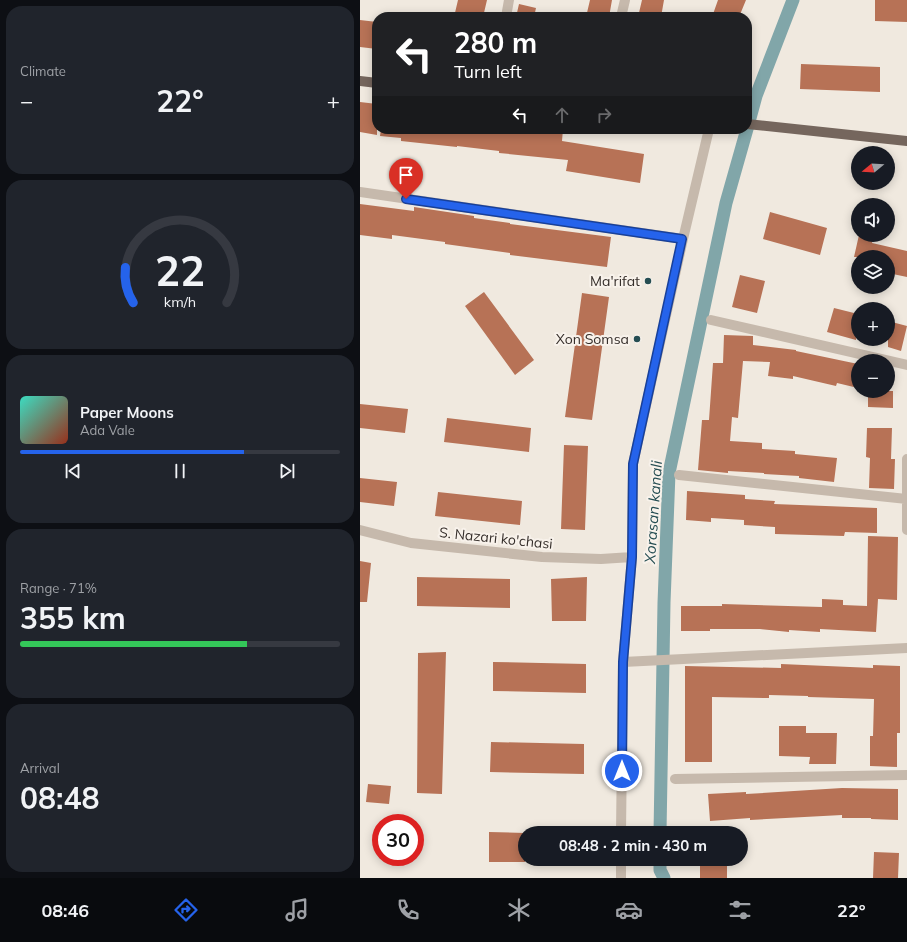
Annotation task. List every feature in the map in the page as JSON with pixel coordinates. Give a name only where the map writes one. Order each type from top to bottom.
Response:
[{"type":"main road","points":[[360,81],[372,82]]},
{"type":"main road","points":[[752,125],[907,141]]},
{"type":"street","points":[[507,12],[509,0]]},
{"type":"street","points":[[622,12],[625,0]]},
{"type":"street","points":[[621,826],[623,662],[632,557],[633,464],[682,239],[708,134]]},
{"type":"street","points":[[360,192],[682,239]]},
{"type":"street","points":[[711,320],[907,365]]},
{"type":"street","points":[[907,459],[907,530]]},
{"type":"street","points":[[679,475],[907,499]]},
{"type":"street","name":"S. Nazari ko'chasi","points":[[360,530],[411,543],[542,558],[601,559],[632,557]]},
{"type":"street","points":[[623,662],[677,658],[907,648]]},
{"type":"street","points":[[674,779],[907,775]]},
{"type":"street","points":[[621,866],[621,878]]},
{"type":"building","points":[[458,0],[487,0],[484,12],[455,12]]},
{"type":"building","points":[[590,0],[612,0],[610,12],[587,12]]},
{"type":"building","points":[[642,0],[664,0],[662,12],[639,12]]},
{"type":"building","points":[[718,0],[746,0],[741,12],[714,12]]},
{"type":"building","points":[[875,0],[907,0],[907,22],[875,21]]},
{"type":"building","points":[[519,4],[536,8],[535,12],[517,12]]},
{"type":"building","points":[[360,20],[372,21],[372,48],[360,47]]},
{"type":"building","points":[[801,64],[880,67],[880,92],[800,89]]},
{"type":"building","points":[[360,102],[372,103],[372,134],[377,135],[360,132]]},
{"type":"building","points":[[380,134],[563,134],[562,141],[644,154],[640,183],[566,171],[568,160],[499,153],[499,151],[457,146],[401,141],[401,138],[380,136]]},
{"type":"building","points":[[360,204],[414,211],[414,207],[474,216],[474,218],[510,224],[611,237],[607,267],[510,255],[510,253],[392,235],[392,239],[360,235]]},
{"type":"building","points":[[770,212],[827,228],[820,255],[763,239]]},
{"type":"building","points":[[857,242],[872,242],[907,251],[907,277],[895,274],[895,250],[856,250]]},
{"type":"building","points":[[740,275],[765,281],[757,313],[732,307]]},
{"type":"building","points":[[484,292],[534,360],[515,375],[465,306]]},
{"type":"building","points":[[582,293],[609,297],[592,420],[565,417]]},
{"type":"building","points":[[834,308],[851,312],[851,339],[827,332]]},
{"type":"building","points":[[895,323],[907,326],[901,351],[888,347],[895,346]]},
{"type":"building","points":[[724,335],[753,336],[753,345],[796,350],[851,363],[851,386],[837,383],[836,386],[793,376],[793,379],[768,376],[770,362],[743,361],[738,418],[732,417],[730,441],[762,443],[762,449],[795,451],[795,454],[837,458],[834,482],[799,478],[799,476],[728,471],[728,473],[698,470],[702,420],[709,420],[713,363],[723,363]]},
{"type":"building","points":[[868,398],[893,398],[893,408],[868,407]]},
{"type":"building","points":[[360,404],[408,409],[405,433],[360,428]]},
{"type":"building","points":[[447,418],[531,428],[529,452],[444,442]]},
{"type":"building","points":[[867,428],[892,428],[891,459],[895,459],[894,489],[869,488],[870,458],[866,457]]},
{"type":"building","points":[[564,445],[588,446],[585,530],[561,529]]},
{"type":"building","points":[[360,478],[397,482],[394,506],[360,502]]},
{"type":"building","points":[[687,491],[745,495],[745,499],[775,501],[774,504],[877,508],[877,533],[845,532],[844,536],[775,534],[775,527],[744,525],[744,520],[711,518],[711,522],[686,520]]},
{"type":"building","points":[[438,492],[522,501],[520,525],[435,516]]},
{"type":"building","points":[[868,536],[898,537],[897,600],[878,599],[876,632],[820,629],[820,632],[789,630],[789,632],[760,629],[710,629],[710,631],[681,631],[681,606],[722,606],[722,604],[822,607],[822,599],[843,600],[843,605],[867,606]]},
{"type":"building","points":[[360,561],[371,563],[367,602],[360,602]]},
{"type":"building","points":[[417,577],[510,579],[510,608],[417,606]]},
{"type":"building","points":[[587,577],[586,621],[552,621],[551,579]]},
{"type":"building","points":[[446,652],[442,794],[417,793],[418,653]]},
{"type":"building","points":[[493,662],[586,664],[586,693],[493,691]]},
{"type":"building","points":[[781,664],[873,668],[873,665],[900,666],[900,733],[897,733],[897,767],[870,766],[870,736],[873,736],[874,699],[769,695],[769,698],[712,697],[712,762],[685,762],[685,666],[781,668]]},
{"type":"building","points":[[779,726],[806,726],[806,733],[837,733],[836,764],[809,764],[810,757],[779,756]]},
{"type":"building","points":[[491,742],[584,744],[584,774],[490,772]]},
{"type":"building","points":[[368,784],[391,786],[389,804],[366,802]]},
{"type":"building","points":[[842,788],[898,789],[898,820],[842,818],[842,815],[710,821],[708,794],[746,792],[746,794]]},
{"type":"building","points":[[489,832],[518,833],[518,862],[489,862]]},
{"type":"building","points":[[874,852],[899,853],[898,878],[873,878]]},
{"type":"building","points":[[700,866],[727,866],[727,878],[700,878]]},
{"type":"waterway","name":"Xorasan kanali","points":[[752,111],[756,96],[793,0]]},
{"type":"waterway","name":"Xorasan kanali","points":[[660,826],[664,603],[669,473],[726,203],[746,134]]},
{"type":"waterway","name":"Xorasan kanali","points":[[660,866],[660,870],[664,878]]},
{"type":"place","name":"Ma'rifat","points":[[648,281]]},
{"type":"place","name":"Xon Somsa","points":[[637,339]]},
{"type":"route","points":[[406,199],[682,239],[633,464],[632,557],[623,662],[622,771]]}]
